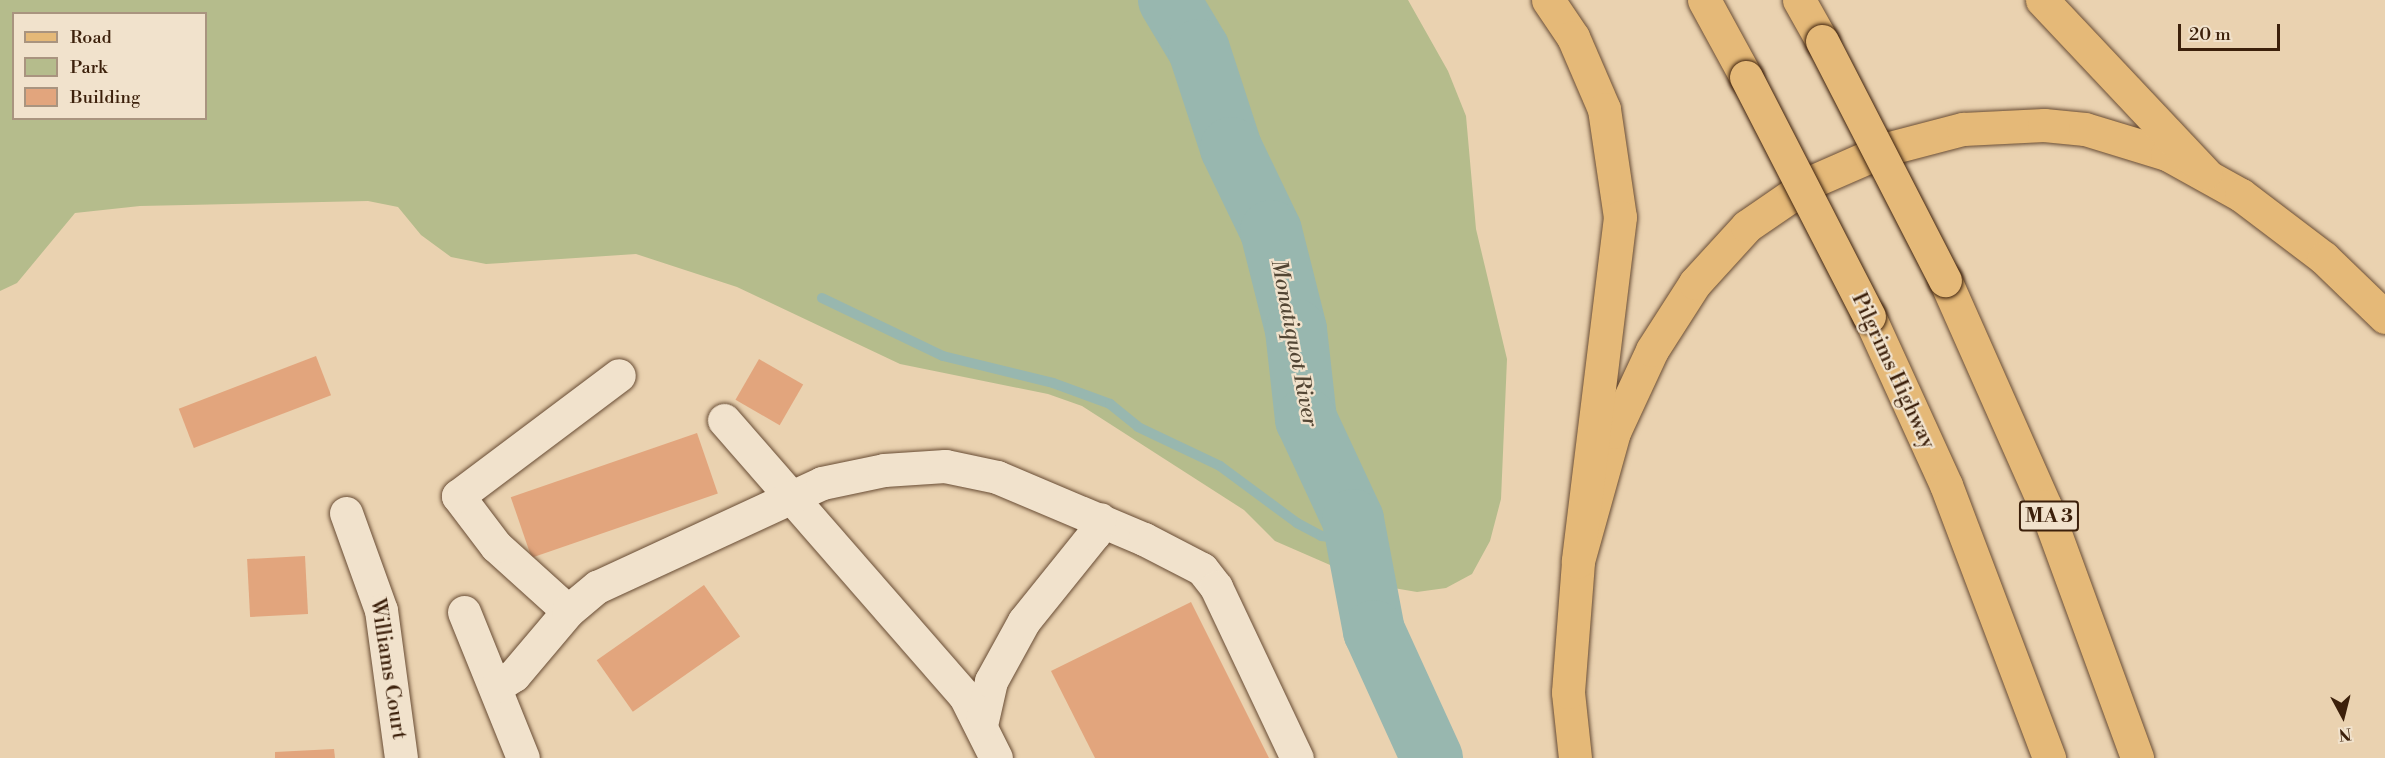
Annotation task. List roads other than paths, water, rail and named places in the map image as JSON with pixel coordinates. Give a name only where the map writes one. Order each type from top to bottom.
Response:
[{"type":"main road","points":[[1548,0],[1573,37],[1604,109],[1620,207],[1616,274],[1578,561],[1565,758]]},
{"type":"main road","name":"Pilgrims Highway","points":[[1704,0],[1869,316],[1946,485],[2049,758]]},
{"type":"main road","name":"MA 3","points":[[1799,0],[1945,280],[2045,506],[2137,758]]},
{"type":"main road","points":[[2042,0],[2205,173]]},
{"type":"main road","points":[[1578,561],[1610,442],[1652,350],[1695,284],[1747,226],[1778,202],[1845,165],[1886,149],[1962,129],[2005,125],[2095,132],[2167,154],[2205,173],[2385,286]]},
{"type":"main road","points":[[2284,224],[2385,318]]},
{"type":"main road","points":[[1568,692],[1575,758]]},
{"type":"street","points":[[568,611],[496,546],[458,496],[620,375]]},
{"type":"street","points":[[724,420],[793,494],[965,696],[996,758]]},
{"type":"street","points":[[497,686],[514,675],[568,611],[597,587],[793,494],[853,475],[945,466],[997,477],[1100,519],[1190,562],[1210,577],[1297,758]]},
{"type":"street","name":"Williams Court","points":[[346,513],[381,610],[401,758]]},
{"type":"street","points":[[981,725],[991,681],[1024,621],[1094,534],[1100,519]]},
{"type":"street","points":[[464,612],[497,686],[523,758]]},
{"type":"waterway","name":"Monatiquot River","points":[[1169,0],[1199,50],[1231,148],[1271,231],[1296,330],[1306,419],[1353,520],[1374,631],[1432,758]]},
{"type":"waterway","points":[[822,298],[943,356],[1053,383],[1110,404],[1138,427],[1220,466],[1297,523],[1321,536],[1359,541]]}]
